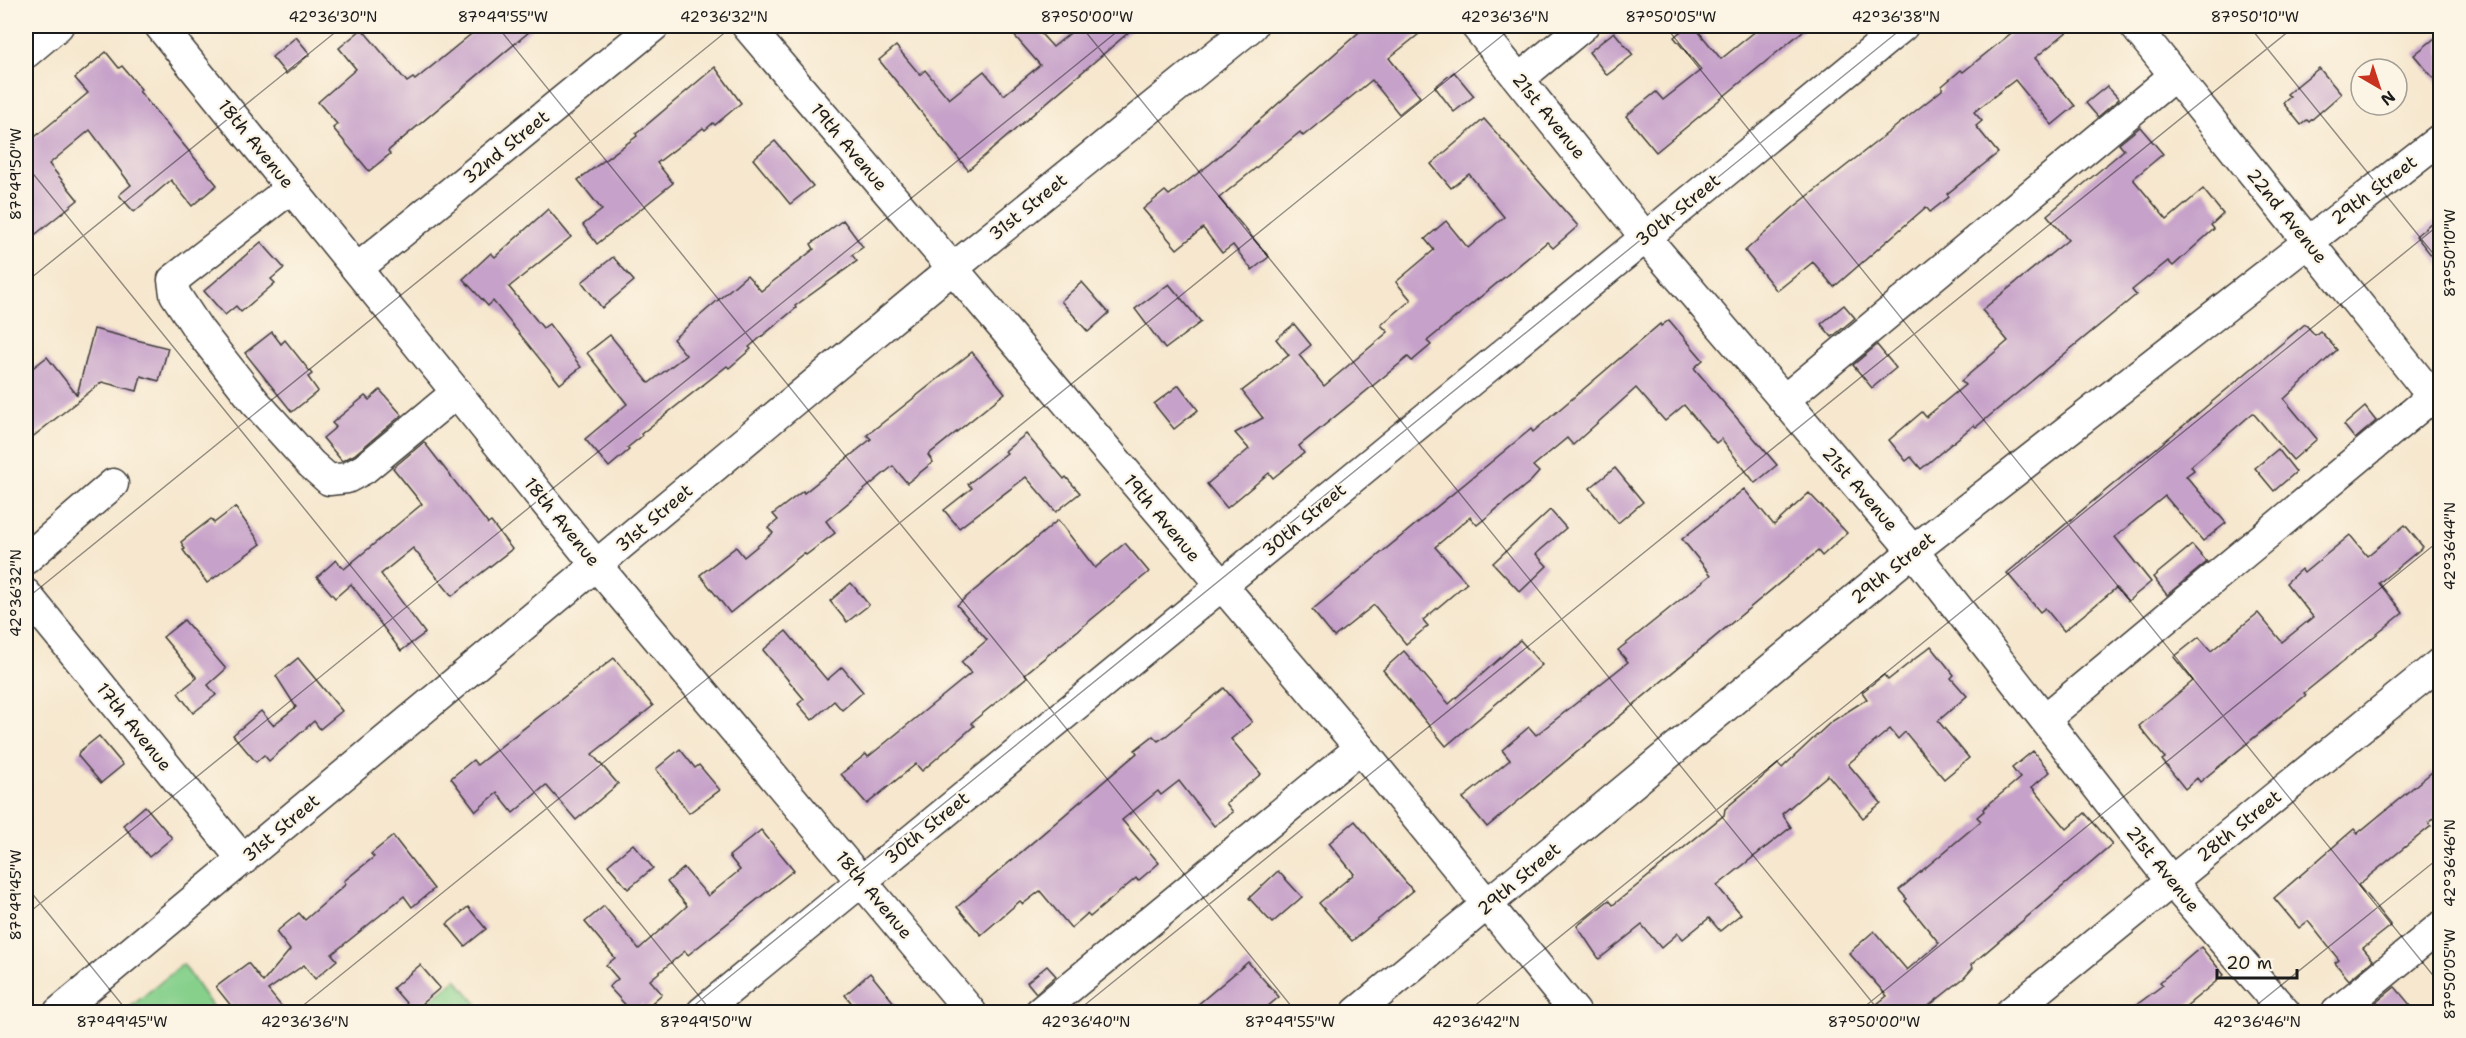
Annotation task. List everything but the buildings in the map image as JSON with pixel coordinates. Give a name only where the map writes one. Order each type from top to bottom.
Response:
[{"type":"street","points":[[26,53],[58,26]]},
{"type":"street","name":"18th Avenue","points":[[160,26],[597,566],[971,1012]]},
{"type":"street","name":"32nd Street","points":[[357,269],[654,26]]},
{"type":"street","name":"19th Avenue","points":[[747,26],[1360,748],[1575,1012]]},
{"type":"street","name":"31st Street","points":[[59,1012],[952,268],[1252,26]]},
{"type":"street","name":"21st Avenue","points":[[1476,26],[1645,237],[1913,551],[2171,881],[2285,1012]]},
{"type":"street","points":[[1519,79],[1583,26]]},
{"type":"street","name":"30th Street","points":[[702,1012],[1222,588],[1903,26]]},
{"type":"street","name":"22nd Avenue","points":[[2135,26],[2437,401]]},
{"type":"street","points":[[1784,400],[2175,75]]},
{"type":"street","name":"29th Street","points":[[1357,1012],[1913,551],[2440,139]]},
{"type":"street","points":[[291,188],[173,280],[175,294],[198,329],[255,402],[311,464],[329,480],[347,478],[364,469],[457,392]]},
{"type":"street","points":[[2045,719],[2437,401]]},
{"type":"street","points":[[26,559],[113,484]]},
{"type":"street","name":"17th Avenue","points":[[26,594],[243,860]]},
{"type":"street","name":"28th Street","points":[[2011,1012],[2440,663]]},
{"type":"street","points":[[1040,1012],[1360,748]]},
{"type":"street","points":[[2337,1012],[2440,927]]},
{"type":"green space","points":[[183,964],[216,1012],[124,1012]]},
{"type":"green space","points":[[456,979],[484,1012],[416,1012]]}]
